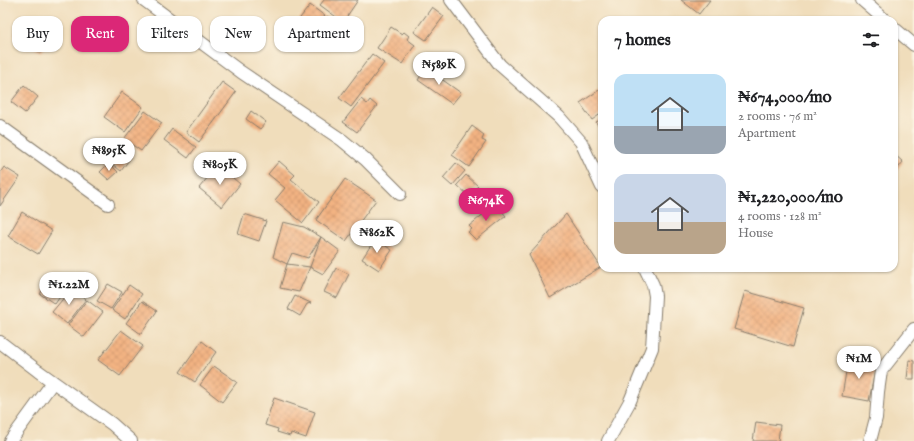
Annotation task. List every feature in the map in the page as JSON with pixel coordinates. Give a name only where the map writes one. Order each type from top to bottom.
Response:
[{"type":"street","points":[[144,0],[241,72],[342,140],[400,194]]},
{"type":"street","points":[[451,0],[500,65],[559,117],[581,142],[598,178]]},
{"type":"street","points":[[862,0],[880,16]]},
{"type":"street","points":[[898,31],[914,45]]},
{"type":"street","points":[[0,126],[108,204]]},
{"type":"street","points":[[608,441],[630,401],[652,348],[655,296],[653,285],[647,272]]},
{"type":"street","points":[[870,441],[876,418],[881,372],[914,328]]},
{"type":"street","points":[[0,342],[112,424],[131,441]]},
{"type":"street","points":[[10,441],[53,382]]},
{"type":"building","points":[[324,0],[358,0],[347,16],[335,16],[320,5]]},
{"type":"building","points":[[681,0],[710,0],[699,14]]},
{"type":"building","points":[[310,5],[325,16],[302,16]]},
{"type":"building","points":[[432,7],[444,16],[426,40],[414,32]]},
{"type":"building","points":[[391,27],[402,34],[404,32],[409,36],[407,39],[415,45],[402,64],[377,48]]},
{"type":"building","points":[[372,54],[384,63],[351,107],[339,98]]},
{"type":"building","points":[[426,68],[461,93],[452,104],[418,80]]},
{"type":"building","points":[[222,82],[236,92],[199,142],[186,132]]},
{"type":"building","points":[[24,85],[38,97],[25,113],[11,102]]},
{"type":"building","points":[[598,91],[598,116],[592,120],[580,103]]},
{"type":"building","points":[[122,92],[143,107],[125,132],[104,117]]},
{"type":"building","points":[[361,99],[367,104],[370,100],[377,106],[357,132],[343,122]]},
{"type":"building","points":[[145,111],[162,123],[141,151],[124,139]]},
{"type":"building","points":[[251,111],[266,122],[260,129],[246,119]]},
{"type":"building","points":[[472,126],[484,135],[482,140],[486,142],[469,167],[452,155]]},
{"type":"building","points":[[172,129],[196,147],[188,158],[164,140]]},
{"type":"building","points":[[118,147],[131,157],[121,171],[107,160]]},
{"type":"building","points":[[898,158],[903,162],[898,168]]},
{"type":"building","points":[[279,161],[295,175],[291,179],[319,202],[303,223],[275,200],[285,188],[268,174]]},
{"type":"building","points":[[109,163],[118,172],[109,180],[100,172]]},
{"type":"building","points":[[456,163],[465,171],[452,186],[443,178]]},
{"type":"building","points":[[218,165],[240,184],[222,207],[199,188]]},
{"type":"building","points":[[4,167],[20,177],[0,206],[0,173]]},
{"type":"building","points":[[466,175],[478,186],[469,196],[457,185]]},
{"type":"building","points":[[345,179],[376,200],[346,241],[316,220]]},
{"type":"building","points":[[496,204],[506,216],[476,240],[468,232],[472,229],[469,226]]},
{"type":"building","points":[[22,212],[52,231],[38,254],[8,236]]},
{"type":"building","points":[[244,214],[266,221],[259,241],[238,234]]},
{"type":"building","points":[[566,214],[598,262],[598,269],[550,298],[529,255]]},
{"type":"building","points":[[283,222],[304,227],[321,237],[308,258],[292,253],[287,264],[273,257]]},
{"type":"building","points":[[321,237],[340,251],[323,274],[310,267]]},
{"type":"building","points":[[375,239],[392,250],[379,270],[362,259]]},
{"type":"building","points":[[287,264],[310,267],[299,292],[280,288]]},
{"type":"building","points":[[336,268],[349,274],[337,298],[324,292]]},
{"type":"building","points":[[54,274],[68,285],[55,304],[40,294]]},
{"type":"building","points":[[108,284],[122,292],[111,309],[97,301]]},
{"type":"building","points":[[129,285],[142,294],[125,319],[112,310]]},
{"type":"building","points":[[72,288],[86,299],[67,324],[52,312]]},
{"type":"building","points":[[745,291],[804,308],[793,347],[734,329]]},
{"type":"building","points":[[295,296],[311,303],[307,304],[300,316],[288,309]]},
{"type":"building","points":[[87,300],[103,312],[84,337],[68,325]]},
{"type":"building","points":[[142,301],[157,311],[141,334],[126,323]]},
{"type":"building","points":[[121,330],[143,346],[120,376],[98,360]]},
{"type":"building","points":[[202,341],[216,352],[195,382],[180,372]]},
{"type":"building","points":[[848,360],[876,365],[869,401],[842,396]]},
{"type":"building","points":[[909,360],[914,361],[914,379],[907,379]]},
{"type":"building","points":[[214,366],[237,382],[222,402],[200,385]]},
{"type":"building","points":[[274,398],[315,412],[306,438],[291,433],[290,436],[277,432],[278,429],[265,425]]},
{"type":"building","points":[[756,422],[780,425],[778,441],[753,441]]}]
